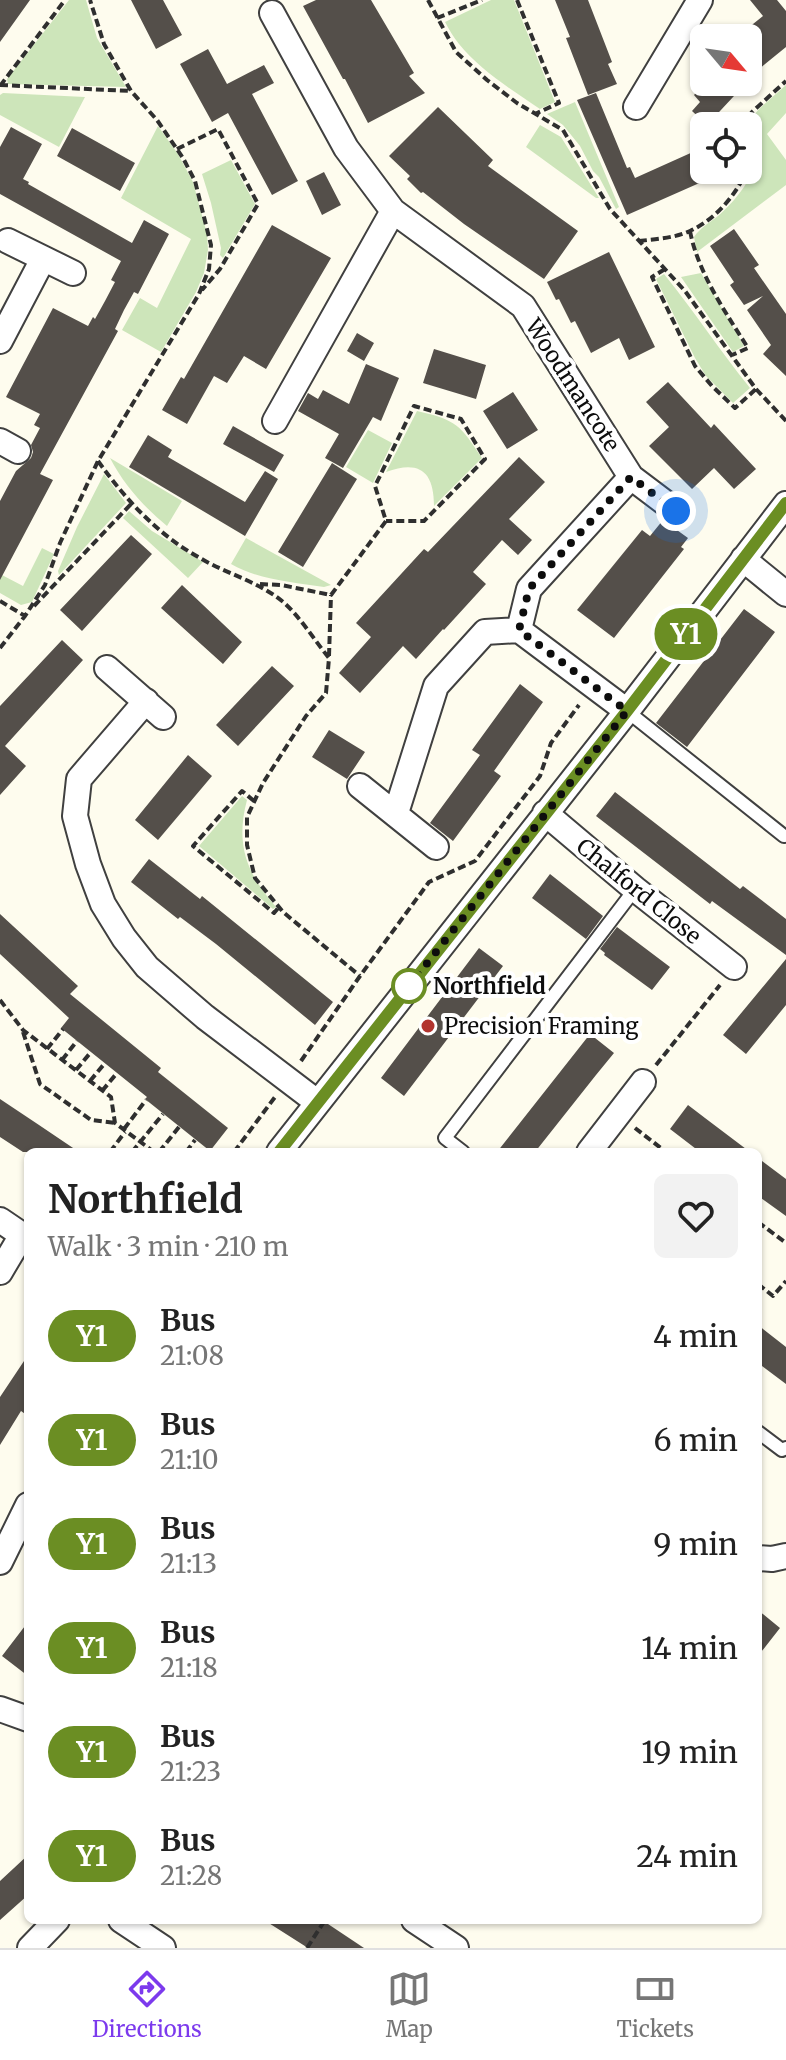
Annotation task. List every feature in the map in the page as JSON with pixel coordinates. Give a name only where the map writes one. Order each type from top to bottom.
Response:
[{"type":"street","points":[[636,107],[700,0]]},
{"type":"street","name":"Woodmancote","points":[[272,13],[346,148],[393,211],[523,306],[631,477],[676,511]]},
{"type":"street","points":[[275,421],[393,211]]},
{"type":"street","points":[[8,241],[73,273]]},
{"type":"street","points":[[0,341],[43,259]]},
{"type":"street","name":"Woodmancote","points":[[519,630],[529,589],[631,477]]},
{"type":"street","points":[[282,1148],[786,504]]},
{"type":"street","points":[[743,559],[786,594]]},
{"type":"street","points":[[396,813],[436,686],[485,632],[519,630],[627,711]]},
{"type":"street","points":[[107,668],[154,709],[79,779],[75,816],[103,904],[147,967],[205,1017],[317,1102]]},
{"type":"street","points":[[360,786],[436,847]]},
{"type":"street","name":"Chalford Close","points":[[545,813],[734,967]]},
{"type":"street","points":[[592,1148],[643,1082]]},
{"type":"street","points":[[0,1220],[24,1236]]},
{"type":"street","points":[[0,1272],[24,1238]]},
{"type":"street","points":[[0,1562],[24,1513]]},
{"type":"street","points":[[762,1558],[786,1556]]},
{"type":"street","points":[[0,1709],[24,1718]]},
{"type":"street","points":[[30,1948],[53,1924]]},
{"type":"street","points":[[127,1924],[163,1948]]},
{"type":"street","points":[[420,1924],[456,1948]]},
{"type":"lane","points":[[627,711],[784,836]]},
{"type":"lane","points":[[458,1148],[445,1138],[635,889]]},
{"type":"lane","points":[[762,1435],[782,1450],[786,1448]]},
{"type":"path","points":[[0,86],[65,0]]},
{"type":"path","points":[[90,0],[104,44],[131,91],[157,120],[195,181],[211,245],[209,269],[199,294]]},
{"type":"path","points":[[428,0],[456,52],[487,80],[563,130],[610,209],[685,291],[756,389],[786,421]]},
{"type":"path","points":[[437,18],[482,0]]},
{"type":"path","points":[[517,0],[559,103],[535,114]]},
{"type":"path","points":[[752,112],[786,81]]},
{"type":"path","points":[[0,86],[131,91]]},
{"type":"path","points":[[0,648],[45,585],[98,461],[199,294],[220,269],[258,204],[218,129],[177,149]]},
{"type":"path","points":[[639,241],[690,231],[725,205],[740,184]]},
{"type":"path","points":[[690,231],[709,281],[748,348],[731,356]]},
{"type":"path","points":[[665,269],[652,277],[695,366],[735,408],[756,389]]},
{"type":"path","points":[[414,406],[461,419],[485,459],[424,521],[386,521],[375,486],[414,406]]},
{"type":"path","points":[[98,461],[141,515],[168,537],[200,559],[258,584],[285,603],[329,658]]},
{"type":"path","points":[[25,616],[131,504]]},
{"type":"path","points":[[360,976],[279,907],[255,878],[247,845],[247,817],[263,783],[306,716],[326,693],[331,595],[386,521]]},
{"type":"path","points":[[258,584],[281,585],[331,595]]},
{"type":"path","points":[[0,601],[25,616]]},
{"type":"path","points":[[237,1148],[429,882],[475,861],[540,776],[551,743],[593,687]]},
{"type":"path","points":[[254,801],[242,791],[193,846],[274,913],[279,907]]},
{"type":"path","points":[[643,1082],[734,967]]},
{"type":"path","points":[[0,1000],[22,1029],[111,1097],[115,1123]]},
{"type":"path","points":[[22,1029],[40,1084],[91,1120],[115,1123],[150,1148]]},
{"type":"path","points":[[47,1049],[63,1029]]},
{"type":"path","points":[[62,1060],[77,1041]]},
{"type":"path","points":[[76,1070],[91,1052]]},
{"type":"path","points":[[90,1081],[105,1063]]},
{"type":"path","points":[[102,1091],[117,1073]]},
{"type":"path","points":[[113,1148],[146,1100]]},
{"type":"path","points":[[135,1148],[163,1114]]},
{"type":"path","points":[[618,1115],[661,1148]]},
{"type":"path","points":[[160,1148],[179,1127]]},
{"type":"path","points":[[189,1148],[195,1140]]},
{"type":"path","points":[[762,1225],[786,1243]]},
{"type":"path","points":[[762,1287],[773,1296],[786,1281]]},
{"type":"path","points":[[307,1948],[322,1924]]},
{"type":"green space","points":[[69,0],[86,0],[97,38],[126,87],[8,84],[7,79]]},
{"type":"green space","points":[[491,0],[514,0],[555,102],[540,109],[486,71],[453,36],[445,22]]},
{"type":"green space","points":[[786,85],[786,113],[767,134],[786,160],[786,185],[697,252],[694,237],[702,228],[728,206],[745,184],[762,184],[762,112],[757,112]]},
{"type":"green space","points":[[0,95],[85,97],[59,147],[0,115]]},
{"type":"green space","points":[[575,102],[619,207],[616,209],[580,146],[563,125],[547,114]]},
{"type":"green space","points":[[540,125],[561,137],[599,198],[526,147]]},
{"type":"green space","points":[[158,126],[193,182],[207,234],[208,250],[204,273],[196,292],[161,352],[122,330],[140,298],[157,308],[191,239],[121,198]]},
{"type":"green space","points":[[231,160],[255,204],[223,258],[202,174]]},
{"type":"green space","points":[[701,273],[744,346],[733,352],[681,277]]},
{"type":"green space","points":[[664,274],[750,388],[733,403],[706,376],[695,358],[656,279]]},
{"type":"green space","points":[[417,411],[456,426],[482,458],[434,506],[431,484],[422,471],[407,467],[386,472]]},
{"type":"green space","points":[[368,430],[392,443],[373,483],[346,467]]},
{"type":"green space","points":[[110,458],[182,501],[167,526],[135,495]]},
{"type":"green space","points":[[104,474],[126,503],[59,575],[77,527]]},
{"type":"green space","points":[[129,511],[152,531],[203,562],[188,578],[123,518]]},
{"type":"green space","points":[[246,538],[331,585],[324,587],[276,580],[231,564]]},
{"type":"green space","points":[[42,548],[54,554],[32,602],[21,605],[0,593],[0,574],[23,586]]},
{"type":"green space","points":[[242,796],[247,800],[242,831],[246,858],[258,883],[276,907],[273,909],[199,846]]},
{"type":"building","points":[[0,0],[30,0],[0,42]]},
{"type":"building","points":[[131,0],[163,0],[182,35],[156,49]]},
{"type":"building","points":[[316,0],[371,0],[414,73],[409,76],[425,93],[368,123],[303,6]]},
{"type":"building","points":[[555,0],[588,0],[612,62],[608,64],[617,84],[588,95]]},
{"type":"building","points":[[750,0],[777,0],[786,11],[786,47],[762,67],[762,24],[753,24],[763,16]]},
{"type":"building","points":[[208,49],[227,84],[264,65],[274,83],[252,94],[298,181],[272,195],[228,113],[212,122],[180,64]]},
{"type":"building","points":[[596,93],[627,168],[630,167],[635,178],[690,153],[690,184],[697,184],[627,215],[577,100]]},
{"type":"building","points":[[695,96],[734,96],[719,112],[693,112],[700,102]]},
{"type":"building","points":[[438,107],[493,160],[488,166],[578,231],[544,279],[421,193],[407,179],[410,176],[389,156]]},
{"type":"building","points":[[11,127],[42,144],[23,179],[28,184],[132,243],[144,220],[169,234],[138,294],[134,292],[124,310],[115,329],[118,331],[40,474],[53,480],[0,580],[0,501],[16,471],[31,458],[31,445],[40,428],[34,425],[40,414],[6,397],[53,308],[88,326],[115,282],[111,280],[121,261],[0,194],[0,147]]},
{"type":"building","points":[[72,128],[135,163],[120,191],[57,156]]},
{"type":"building","points":[[324,172],[341,205],[322,215],[306,181]]},
{"type":"building","points":[[272,225],[331,258],[266,369],[244,356],[227,383],[214,376],[187,424],[162,410],[181,377],[184,379]]},
{"type":"building","points":[[734,229],[759,265],[754,268],[786,314],[786,376],[763,354],[771,345],[747,310],[763,296],[744,305],[730,285],[734,282],[710,246]]},
{"type":"building","points":[[609,252],[655,347],[629,360],[619,338],[591,353],[575,321],[571,323],[547,282]]},
{"type":"building","points":[[357,333],[374,343],[364,361],[347,351]]},
{"type":"building","points":[[434,349],[486,365],[476,399],[423,383]]},
{"type":"building","points":[[366,364],[399,378],[381,421],[373,417],[343,468],[325,458],[339,434],[298,411],[308,393],[318,399],[323,390],[349,404]]},
{"type":"building","points":[[668,382],[711,428],[714,424],[756,469],[734,489],[714,468],[692,489],[649,446],[669,427],[646,402]]},
{"type":"building","points":[[513,392],[538,430],[507,449],[483,411]]},
{"type":"building","points":[[233,426],[284,455],[274,472],[223,444]]},
{"type":"building","points":[[148,435],[172,450],[168,457],[245,502],[265,471],[278,479],[245,536],[129,467]]},
{"type":"building","points":[[519,457],[545,482],[509,519],[532,540],[518,555],[502,540],[473,572],[486,584],[444,630],[416,659],[403,646],[360,693],[339,673],[371,637],[356,623],[424,549],[428,552]]},
{"type":"building","points":[[332,463],[357,479],[303,567],[278,552]]},
{"type":"building","points":[[663,520],[688,538],[681,547],[684,549],[614,638],[577,610],[642,530],[650,536]]},
{"type":"building","points":[[131,535],[152,554],[82,631],[60,610]]},
{"type":"building","points":[[182,585],[242,642],[223,664],[161,608]]},
{"type":"building","points":[[744,609],[775,632],[687,747],[656,723]]},
{"type":"building","points":[[62,640],[83,660],[5,746],[26,766],[0,795],[0,706]]},
{"type":"building","points":[[272,666],[294,686],[238,746],[216,725]]},
{"type":"building","points":[[520,684],[543,702],[494,771],[501,776],[453,841],[430,823],[480,755],[472,750]]},
{"type":"building","points":[[329,730],[365,752],[347,779],[312,757]]},
{"type":"building","points":[[188,755],[212,776],[158,840],[135,820]]},
{"type":"building","points":[[615,792],[740,889],[743,886],[786,919],[786,955],[712,901],[710,904],[596,816]]},
{"type":"building","points":[[149,859],[200,899],[202,896],[333,1002],[315,1025],[216,944],[131,882]]},
{"type":"building","points":[[550,874],[603,916],[586,939],[532,898]]},
{"type":"building","points":[[0,914],[78,986],[70,994],[161,1068],[158,1072],[228,1128],[212,1148],[206,1148],[61,1028],[69,1018],[0,954]]},
{"type":"building","points":[[617,927],[670,967],[652,990],[600,949]]},
{"type":"building","points":[[479,948],[503,966],[404,1096],[381,1078]]},
{"type":"building","points":[[786,959],[786,1005],[746,1054],[723,1035]]},
{"type":"building","points":[[590,1034],[614,1053],[538,1148],[500,1148]]},
{"type":"building","points":[[0,1099],[73,1148],[24,1148],[23,1152],[0,1137]]},
{"type":"building","points":[[688,1105],[745,1148],[695,1148],[670,1129]]},
{"type":"building","points":[[762,1161],[786,1179],[786,1216],[762,1199]]},
{"type":"building","points":[[762,1328],[786,1347],[786,1384],[762,1366]]},
{"type":"building","points":[[24,1361],[24,1413],[21,1411],[0,1445],[0,1397]]},
{"type":"building","points":[[762,1613],[780,1628],[762,1651]]},
{"type":"building","points":[[24,1627],[24,1673],[2,1656]]},
{"type":"building","points":[[24,1859],[24,1899],[0,1920],[0,1881]]},
{"type":"building","points":[[270,1924],[328,1924],[364,1948],[308,1948]]},
{"type":"bus line","name":"Y1","points":[[282,1148],[627,711],[786,503]]},
{"type":"place","name":"Northfield","points":[[409,986]]},
{"type":"place","name":"Precision Framing","points":[[428,1026]]},
{"type":"route","points":[[409,986],[627,711],[519,630],[529,589],[631,477],[676,511]]}]
